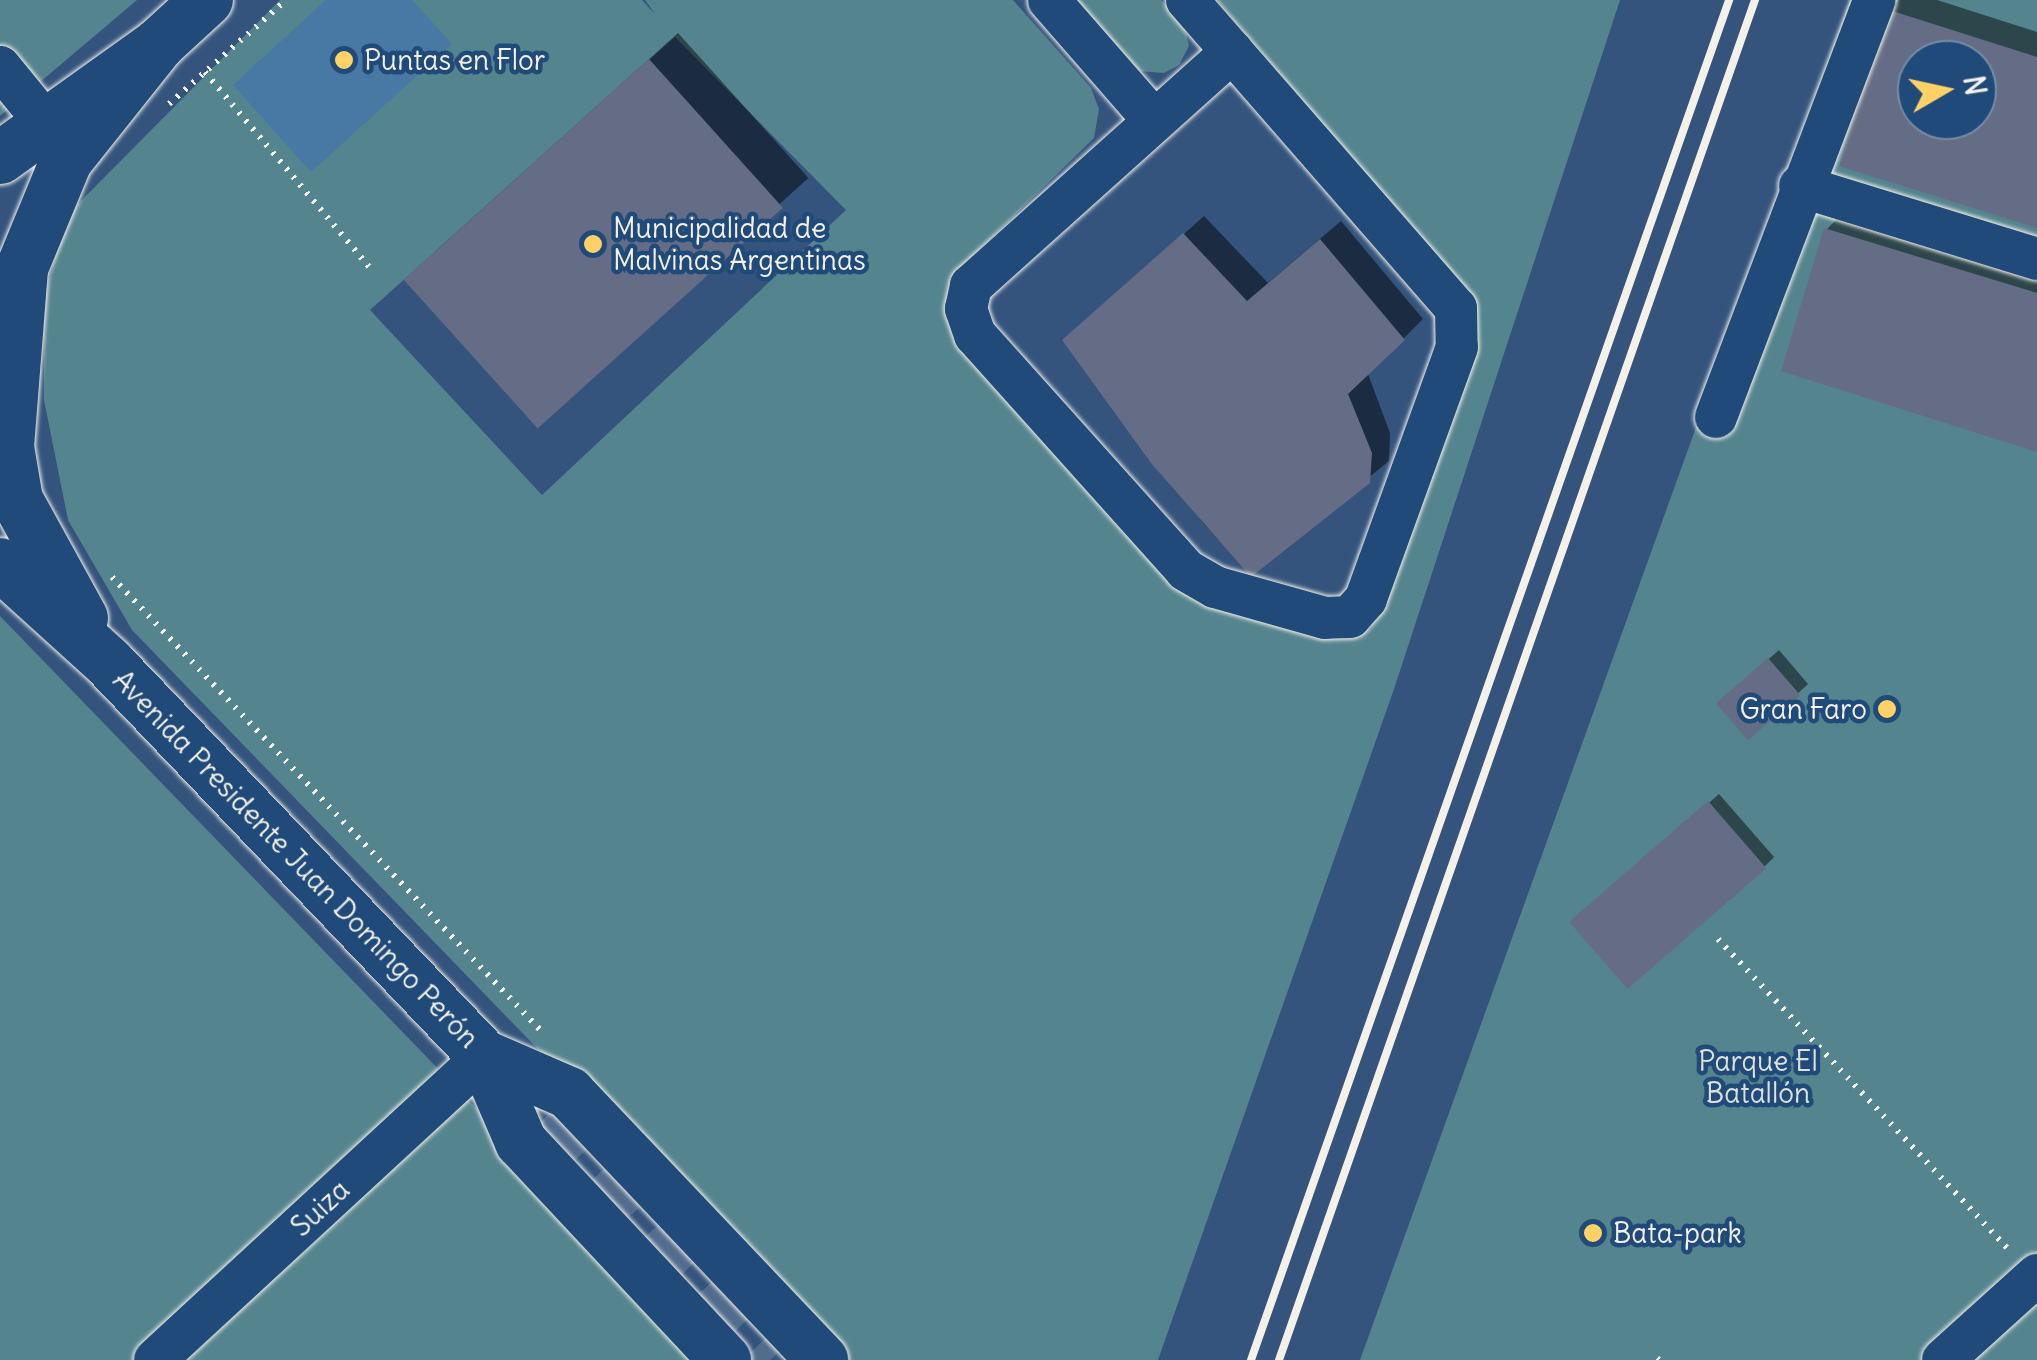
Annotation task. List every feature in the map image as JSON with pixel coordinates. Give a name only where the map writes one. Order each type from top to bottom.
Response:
[{"type":"main road","name":"Avenida Presidente Juan Domingo Perón","points":[[0,158],[44,121],[158,44],[207,0]]},
{"type":"main road","name":"Avenida Presidente Juan Domingo Perón","points":[[108,662],[17,500],[8,447],[6,346],[22,268],[42,206],[66,160],[158,44]]},
{"type":"main road","name":"Avenida Presidente Juan Domingo Perón","points":[[4,576],[108,662],[484,1056],[521,1142],[725,1360]]},
{"type":"main road","name":"Avenida Presidente Juan Domingo Perón","points":[[484,1056],[569,1093],[822,1360]]},
{"type":"street","points":[[1048,0],[1152,118]]},
{"type":"street","points":[[1186,0],[1232,52],[1456,308],[1457,348],[1366,599],[1350,617],[1325,618],[1252,598],[1186,570],[975,335],[966,309],[971,286],[1152,118],[1232,52]]},
{"type":"street","points":[[1716,418],[1800,186],[1874,0]]},
{"type":"street","points":[[0,67],[44,121]]},
{"type":"street","points":[[1800,186],[2037,259]]},
{"type":"street","name":"Suiza","points":[[156,1360],[484,1056]]},
{"type":"street","points":[[1943,1360],[2036,1276]]},
{"type":"path","points":[[162,111],[286,0]]},
{"type":"path","points":[[205,72],[370,268]]},
{"type":"path","points":[[102,562],[554,1044]]},
{"type":"path","points":[[1718,939],[2036,1276]]},
{"type":"green space","points":[[0,0],[137,0],[0,116]]},
{"type":"green space","points":[[280,0],[642,0],[655,14],[645,0],[1013,0],[1091,88],[1099,109],[1094,138],[950,278],[946,310],[1261,618],[1331,639],[1371,629],[1475,301],[1217,0],[1620,0],[1394,689],[1158,1360],[839,1360],[132,630],[68,520],[44,400],[44,298],[67,215]],"holes":[[[675,37],[846,210],[542,495],[370,310]]]},
{"type":"green space","points":[[1076,0],[1161,0],[1184,25],[1189,46],[1179,65],[1164,73],[1138,71]]},
{"type":"green space","name":"Parque El Batallón","points":[[1850,0],[2037,0],[2037,1360],[1360,1360]]},
{"type":"green space","points":[[0,616],[568,1203],[701,1360],[0,1360]]},
{"type":"water","points":[[326,0],[412,0],[452,44],[311,172],[233,85]]},
{"type":"building","points":[[1886,9],[1984,40],[1897,40],[1897,140],[1997,140],[1997,44],[2037,57],[2037,228],[1839,166]]},
{"type":"building","name":"Municipalidad de Malvinas Argentinas","points":[[649,59],[783,208],[538,428],[404,280]]},
{"type":"building","points":[[1824,228],[2037,293],[2037,452],[1781,371]]},
{"type":"building","points":[[1183,233],[1247,301],[1320,239],[1405,340],[1348,394],[1372,453],[1370,483],[1251,577],[1151,463],[1062,340]]},
{"type":"building","points":[[1768,658],[1800,695],[1748,740],[1716,703]]},
{"type":"building","points":[[1708,801],[1766,868],[1628,989],[1569,922]]},
{"type":"tunnel","points":[[490,1062],[770,1360]]},
{"type":"railway","points":[[1251,1360],[1729,0]]},
{"type":"railway","points":[[1279,1360],[1755,0]]},
{"type":"place","name":"Puntas en Flor","points":[[344,60]]},
{"type":"place","name":"Municipalidad de Malvinas Argentinas","points":[[593,244]]},
{"type":"place","name":"Gran Faro","points":[[1887,709]]},
{"type":"place","name":"Bata-park","points":[[1593,1233]]}]
